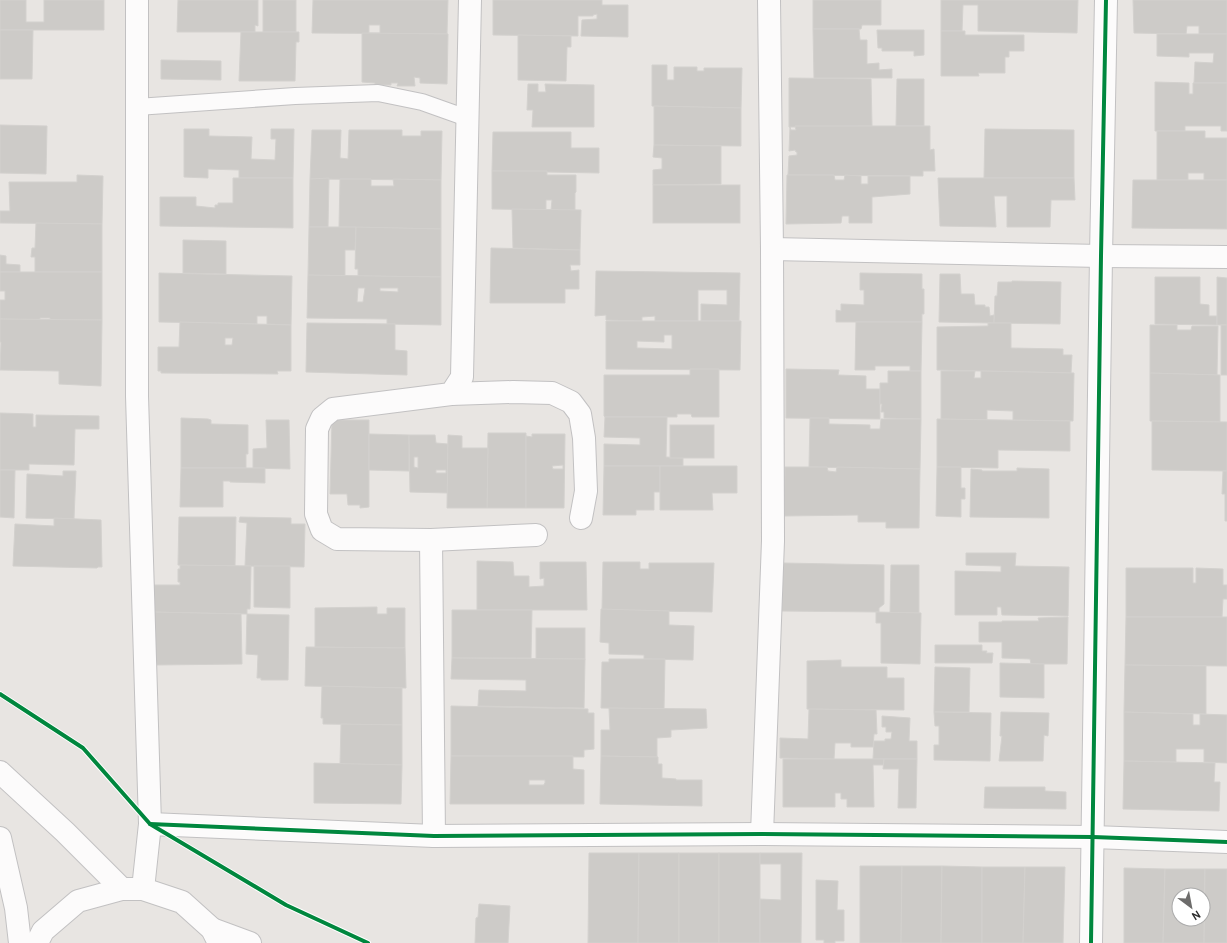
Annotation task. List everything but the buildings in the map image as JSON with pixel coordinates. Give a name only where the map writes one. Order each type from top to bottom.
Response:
[{"type":"street","points":[[133,889],[150,824],[137,396],[137,0]]},
{"type":"street","points":[[451,394],[462,376],[470,0]]},
{"type":"street","points":[[762,834],[773,541],[769,0]]},
{"type":"street","points":[[1091,943],[1106,0]]},
{"type":"street","points":[[772,249],[1101,256],[1227,257]]},
{"type":"street","points":[[536,535],[431,540],[337,539],[322,530],[316,514],[317,429],[322,418],[333,409],[451,394],[513,392],[552,393],[571,402],[580,414],[584,438],[586,491],[582,518]]},
{"type":"street","points":[[431,540],[434,836]]},
{"type":"street","points":[[0,772],[65,832],[133,889],[182,902],[216,936],[250,943]]},
{"type":"street","points":[[150,824],[434,836],[762,834],[1093,837],[1227,842]]},
{"type":"street","points":[[0,838],[16,908],[20,943]]},
{"type":"street","points":[[37,943],[43,931],[78,901],[133,889]]},
{"type":"lane","points":[[137,107],[295,96],[378,93],[422,102],[467,118]]},
{"type":"cycle path","points":[[1091,943],[1106,0]]},
{"type":"cycle path","points":[[0,694],[83,748],[150,824],[286,905],[368,943]]},
{"type":"cycle path","points":[[150,824],[434,836],[762,834],[1093,837],[1227,842]]}]
